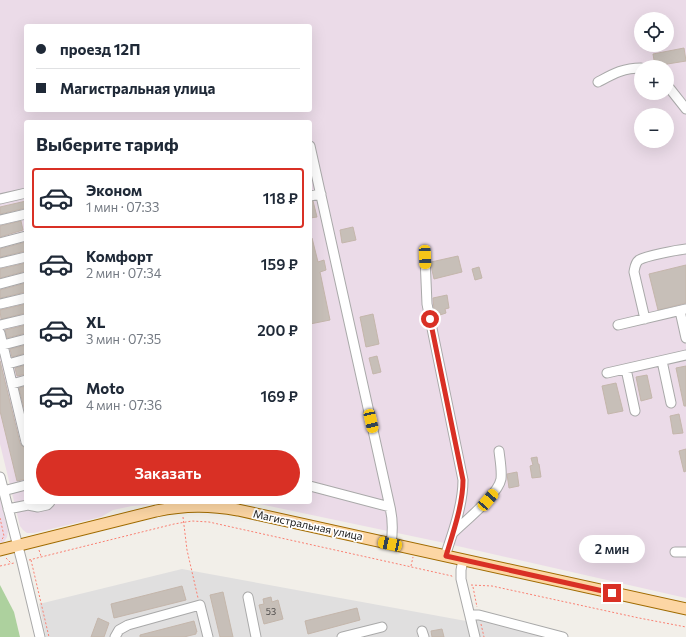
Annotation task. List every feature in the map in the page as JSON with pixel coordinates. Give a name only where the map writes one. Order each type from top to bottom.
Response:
[{"type":"main road","name":"Магистральная улица","points":[[0,550],[170,508],[208,506],[238,510],[686,609]]},
{"type":"street","points":[[598,82],[622,70],[634,69]]},
{"type":"street","points":[[674,94],[686,109]]},
{"type":"street","points":[[312,156],[393,519],[390,544]]},
{"type":"street","points":[[0,198],[24,192]]},
{"type":"street","points":[[312,196],[320,194]]},
{"type":"street","points":[[0,220],[24,216]]},
{"type":"street","points":[[0,243],[24,237]]},
{"type":"street","points":[[644,319],[634,272],[635,265],[639,260],[645,258],[686,249]]},
{"type":"street","points":[[0,263],[24,257]]},
{"type":"street","points":[[425,257],[427,304],[463,480],[453,533],[446,556]]},
{"type":"street","points":[[0,284],[24,278]]},
{"type":"street","points":[[0,304],[24,298]]},
{"type":"street","points":[[618,325],[683,310],[686,338]]},
{"type":"street","points":[[0,325],[24,319]]},
{"type":"street","points":[[0,333],[2,347],[8,364],[12,384],[21,403],[24,423]]},
{"type":"street","points":[[2,347],[24,340]]},
{"type":"street","points":[[607,373],[686,355]]},
{"type":"street","points":[[8,364],[24,360]]},
{"type":"street","points":[[662,361],[671,403]]},
{"type":"street","points":[[626,369],[635,411]]},
{"type":"street","points":[[12,384],[24,381]]},
{"type":"street","points":[[453,533],[488,500],[496,490],[500,481],[501,473],[499,451]]},
{"type":"street","points":[[0,477],[40,637]]},
{"type":"street","points":[[3,491],[24,486]]},
{"type":"street","points":[[312,487],[390,507]]},
{"type":"street","points":[[8,509],[28,505],[38,507],[47,504]]},
{"type":"street","points":[[675,552],[686,552]]},
{"type":"street","points":[[463,560],[461,575],[475,637]]},
{"type":"street","points":[[248,597],[256,637]]},
{"type":"street","points":[[115,637],[119,630],[128,624],[200,606],[208,637]]},
{"type":"street","points":[[470,615],[479,615],[561,637]]},
{"type":"street","points":[[342,637],[382,627]]},
{"type":"path","points":[[0,518],[4,536]]},
{"type":"path","points":[[50,637],[31,559],[184,522],[200,521],[425,569],[452,576],[457,587],[468,585],[492,586],[686,627]]},
{"type":"path","points":[[184,522],[187,550],[200,606]]},
{"type":"path","points":[[0,566],[11,564]]},
{"type":"shaded area","points":[[0,0],[686,0],[686,598],[440,542],[260,504],[312,504],[312,120],[24,120],[24,504],[149,504],[113,510],[101,517],[34,533],[27,533],[20,526],[0,444]]},
{"type":"shaded area","points":[[0,498],[8,531],[7,537],[0,545]]},
{"type":"shaded area","points":[[182,569],[466,621],[470,637],[46,637],[39,604]]},
{"type":"shaded area","points":[[476,619],[552,637],[480,637]]},
{"type":"green space","points":[[0,585],[14,612],[20,637],[0,637]]},
{"type":"building","points":[[684,48],[686,61],[674,63],[674,60],[654,60],[653,54],[674,52],[674,50]]},
{"type":"building","points":[[24,201],[24,208],[0,214],[0,207]]},
{"type":"building","points":[[313,201],[317,217],[312,218]]},
{"type":"building","points":[[21,221],[23,230],[0,237],[0,226]]},
{"type":"building","points":[[353,227],[356,240],[342,243],[340,230]]},
{"type":"building","points":[[312,238],[318,262],[324,260],[326,270],[320,272],[330,320],[312,324]]},
{"type":"building","points":[[24,243],[24,251],[0,257],[0,249]]},
{"type":"building","points":[[458,256],[462,272],[434,279],[431,262]]},
{"type":"building","points":[[24,263],[24,272],[0,278],[0,269]]},
{"type":"building","points":[[686,265],[686,303],[658,310],[649,274]]},
{"type":"building","points":[[479,267],[482,278],[475,280],[472,269]]},
{"type":"building","points":[[24,284],[24,292],[0,298],[0,290]]},
{"type":"building","points":[[447,295],[449,308],[445,309],[446,313],[440,315],[440,312],[437,313],[437,310],[434,310],[433,298]]},
{"type":"building","points":[[24,304],[24,313],[1,319],[0,310]]},
{"type":"building","points":[[373,314],[379,344],[366,347],[360,317]]},
{"type":"building","points":[[24,325],[24,334],[7,338],[5,330]]},
{"type":"building","points":[[24,346],[24,354],[12,357],[10,349]]},
{"type":"building","points":[[377,356],[381,372],[373,374],[369,358]]},
{"type":"building","points":[[0,361],[20,443],[24,447],[24,479],[17,481],[0,411]]},
{"type":"building","points":[[24,366],[24,374],[17,376],[15,368]]},
{"type":"building","points":[[686,366],[686,406],[684,406],[676,368]]},
{"type":"building","points":[[647,375],[652,398],[641,401],[636,377]]},
{"type":"building","points":[[616,383],[623,411],[608,414],[602,386]]},
{"type":"building","points":[[24,387],[24,408],[19,388]]},
{"type":"building","points":[[679,414],[683,433],[673,434],[670,416]]},
{"type":"building","points":[[686,449],[686,471],[684,472],[679,451]]},
{"type":"building","points":[[537,457],[541,477],[532,478],[530,466],[533,465],[531,458]]},
{"type":"building","points":[[517,472],[519,486],[509,488],[507,474]]},
{"type":"building","points":[[182,586],[186,600],[114,618],[111,604]]},
{"type":"building","points":[[223,592],[233,637],[220,637],[210,595]]},
{"type":"building","points":[[271,597],[272,602],[278,600],[283,619],[264,624],[259,605],[264,604],[263,599]]},
{"type":"building","points":[[357,608],[360,620],[308,634],[305,621]]},
{"type":"building","points":[[98,618],[109,623],[104,637],[91,637]]},
{"type":"building","points":[[194,621],[197,632],[196,634],[184,637],[140,637],[140,635]]},
{"type":"building","points":[[442,629],[444,637],[432,637],[431,631]]},
{"type":"route","points":[[430,319],[463,480],[453,533],[446,556],[612,593]]}]
